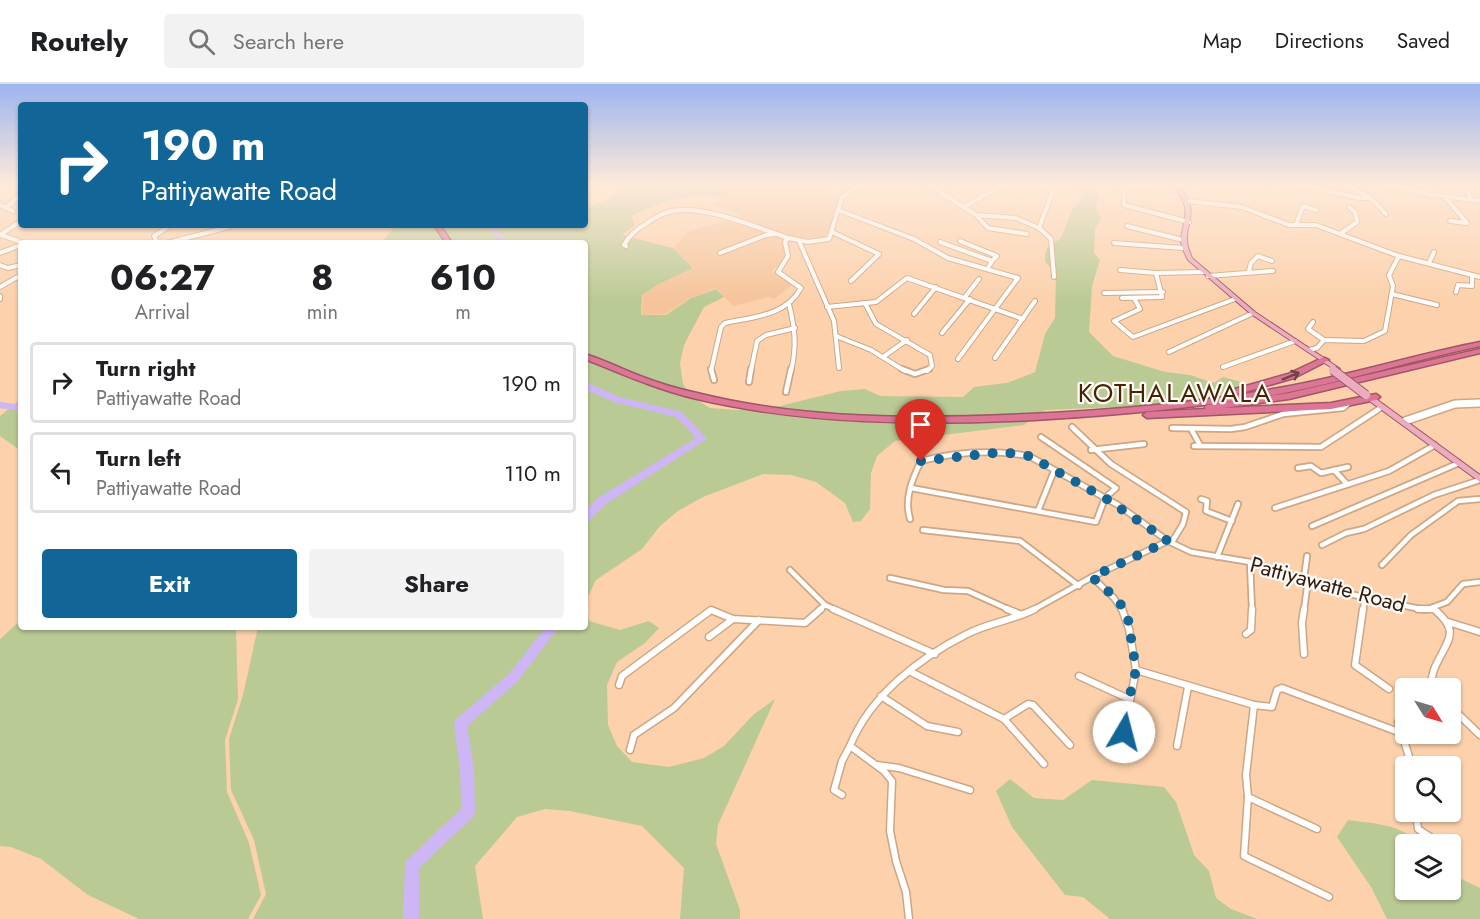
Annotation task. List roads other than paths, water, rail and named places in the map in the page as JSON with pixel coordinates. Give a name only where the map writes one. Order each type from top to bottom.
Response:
[{"type":"highway","points":[[1090,414],[1172,407],[1284,390],[1477,344]]},
{"type":"highway","points":[[1147,416],[1289,396],[1480,351]]},
{"type":"highway","points":[[588,357],[615,370],[717,400],[773,411],[895,420],[1049,419],[1090,414],[1261,387],[1323,361]]},
{"type":"highway","points":[[588,364],[670,394],[724,408],[828,422],[895,425],[1314,408],[1349,403],[1371,396]]},
{"type":"main road","points":[[1188,224],[1183,248],[1190,259],[1206,274],[1252,313],[1309,350],[1480,480]]},
{"type":"main road","points":[[1371,396],[1382,407],[1402,419]]},
{"type":"street","points":[[1,235],[17,224]]},
{"type":"street","points":[[626,246],[624,245],[632,233],[645,224]]},
{"type":"street","points":[[745,224],[799,241],[822,242],[829,239],[834,224]]},
{"type":"street","points":[[875,224],[914,239],[948,258],[1018,278],[958,359]]},
{"type":"street","points":[[984,224],[988,228],[1027,234]]},
{"type":"street","points":[[1030,224],[1040,228],[1051,239],[1053,277]]},
{"type":"street","points":[[1040,228],[1041,224]]},
{"type":"street","points":[[1290,224],[1316,225],[1399,256],[1480,277]]},
{"type":"street","points":[[1340,234],[1354,224]]},
{"type":"street","points":[[1127,226],[1183,240]]},
{"type":"street","points":[[156,240],[154,236],[166,228]]},
{"type":"street","points":[[178,240],[225,228]]},
{"type":"street","points":[[832,231],[879,254],[851,281]]},
{"type":"street","points":[[720,253],[766,235],[777,234]]},
{"type":"street","points":[[1,235],[18,242]]},
{"type":"street","points":[[714,380],[711,369],[721,327],[725,323],[768,313],[789,304],[801,288],[778,272],[788,256],[786,242],[788,238]]},
{"type":"street","points":[[799,241],[804,258],[819,284],[834,321],[839,368]]},
{"type":"street","points":[[940,242],[992,261]]},
{"type":"street","points":[[960,242],[997,255],[988,268]]},
{"type":"street","points":[[1114,243],[1183,248]]},
{"type":"street","points":[[0,254],[18,246]]},
{"type":"street","points":[[1429,263],[1434,252]]},
{"type":"street","points":[[1249,271],[1251,263],[1258,256],[1272,261]]},
{"type":"street","points":[[1312,322],[1308,329],[1324,340],[1353,343],[1378,337],[1385,331],[1393,281],[1389,275],[1399,256]]},
{"type":"street","points":[[1,266],[18,266]]},
{"type":"street","points":[[14,267],[18,270]]},
{"type":"street","points":[[1120,270],[1206,274],[1273,271]]},
{"type":"street","points":[[1122,298],[1162,297],[1156,273]]},
{"type":"street","points":[[0,287],[18,275]]},
{"type":"street","points":[[1455,292],[1458,285],[1472,286],[1472,275]]},
{"type":"street","points":[[827,307],[876,302],[885,298],[907,278],[1023,318]]},
{"type":"street","points":[[942,333],[979,279]]},
{"type":"street","points":[[914,314],[936,287]]},
{"type":"street","points":[[1104,293],[1162,292]]},
{"type":"street","points":[[1392,294],[1437,305]]},
{"type":"street","points":[[1134,298],[1140,309],[1114,321],[1133,337],[1235,299]]},
{"type":"street","points":[[995,358],[1035,301]]},
{"type":"street","points":[[836,336],[883,357],[907,372],[915,374],[927,371],[932,366],[930,355],[876,324],[865,303]]},
{"type":"street","points":[[786,392],[796,350],[795,328],[789,304]]},
{"type":"street","points":[[1169,352],[1194,343],[1215,330],[1252,313]]},
{"type":"street","points":[[749,382],[757,341],[766,335],[795,328]]},
{"type":"street","points":[[883,357],[907,340]]},
{"type":"street","points":[[1309,350],[1317,348],[1324,340]]},
{"type":"street","points":[[1223,367],[1294,341]]},
{"type":"street","points":[[1172,428],[1245,427],[1276,416],[1343,408],[1349,403]]},
{"type":"street","points":[[1402,419],[1455,404],[1480,403]]},
{"type":"street","points":[[1191,429],[1197,445],[1321,447],[1382,407]]},
{"type":"street","points":[[842,795],[834,790],[842,761],[858,726],[881,696],[909,671],[967,634],[1019,614],[1170,541],[1183,524],[1186,512],[1128,478],[1091,450],[1072,427]]},
{"type":"street","points":[[911,488],[1096,522],[1105,498],[1116,488],[1041,437]]},
{"type":"street","points":[[1091,450],[1144,444]]},
{"type":"street","points":[[1275,508],[1389,471],[1436,446]]},
{"type":"street","name":"Pattiyawatte Road","points":[[910,519],[907,511],[914,472],[921,461],[1003,452],[1018,453],[1029,456],[1105,498],[1170,541],[1191,552],[1250,562],[1340,591],[1425,610],[1434,609],[1450,601],[1463,584],[1480,582]]},
{"type":"street","points":[[1312,526],[1459,463]]},
{"type":"street","points":[[1299,468],[1311,465],[1321,473],[1348,467]]},
{"type":"street","points":[[1334,470],[1347,484]]},
{"type":"street","points":[[1038,511],[1054,471]]},
{"type":"street","points":[[1322,545],[1346,533],[1364,529],[1434,495],[1480,480]]},
{"type":"street","points":[[1201,499],[1207,501],[1206,511],[1232,521]]},
{"type":"street","points":[[1382,565],[1412,535],[1458,501],[1480,499]]},
{"type":"street","points":[[1217,557],[1238,504]]},
{"type":"street","points":[[923,530],[1020,541],[1079,586]]},
{"type":"street","points":[[1304,654],[1302,623],[1306,556]]},
{"type":"street","points":[[1246,634],[1251,630],[1252,621],[1250,562]]},
{"type":"street","points":[[790,570],[825,605],[935,654]]},
{"type":"street","points":[[1092,577],[1119,601],[1128,619],[1136,670],[1124,732]]},
{"type":"street","points":[[890,578],[944,590],[968,591],[1019,614]]},
{"type":"street","points":[[1365,597],[1355,664],[1389,689]]},
{"type":"street","points":[[619,685],[622,676],[707,611],[711,610],[733,619],[805,623],[825,605]]},
{"type":"street","points":[[1434,609],[1448,622],[1480,632]]},
{"type":"street","points":[[710,637],[733,619]]},
{"type":"street","points":[[630,750],[634,735],[674,708],[759,620]]},
{"type":"street","points":[[1432,678],[1434,668],[1451,636],[1448,622]]},
{"type":"street","points":[[1136,670],[1254,705],[1272,707],[1277,690],[1282,688],[1395,731]]},
{"type":"street","points":[[909,671],[1004,718],[1044,764]]},
{"type":"street","points":[[1079,676],[1129,699]]},
{"type":"street","points":[[1177,746],[1188,687]]},
{"type":"street","points":[[881,696],[927,726],[958,732]]},
{"type":"street","points":[[1004,718],[1028,704],[1033,705],[1070,745]]},
{"type":"street","points":[[1254,705],[1246,775],[1248,797],[1244,856],[1329,897]]},
{"type":"street","points":[[1461,717],[1480,735]]},
{"type":"street","points":[[850,746],[892,781],[890,831],[896,861],[906,892],[909,919]]},
{"type":"street","points":[[873,764],[899,768],[970,790]]},
{"type":"street","points":[[1248,797],[1317,829]]},
{"type":"street","points":[[1414,822],[1417,830],[1424,834]]},
{"type":"waterway","points":[[492,228],[502,240]]},
{"type":"waterway","points":[[588,386],[617,400],[679,414],[702,439],[602,501],[588,515]]},
{"type":"waterway","points":[[0,405],[18,408]]},
{"type":"waterway","points":[[411,919],[412,865],[468,812],[467,769],[460,724],[513,678],[551,630]]},
{"type":"district","name":"KOTHALAWALA","points":[[1175,393]]}]
